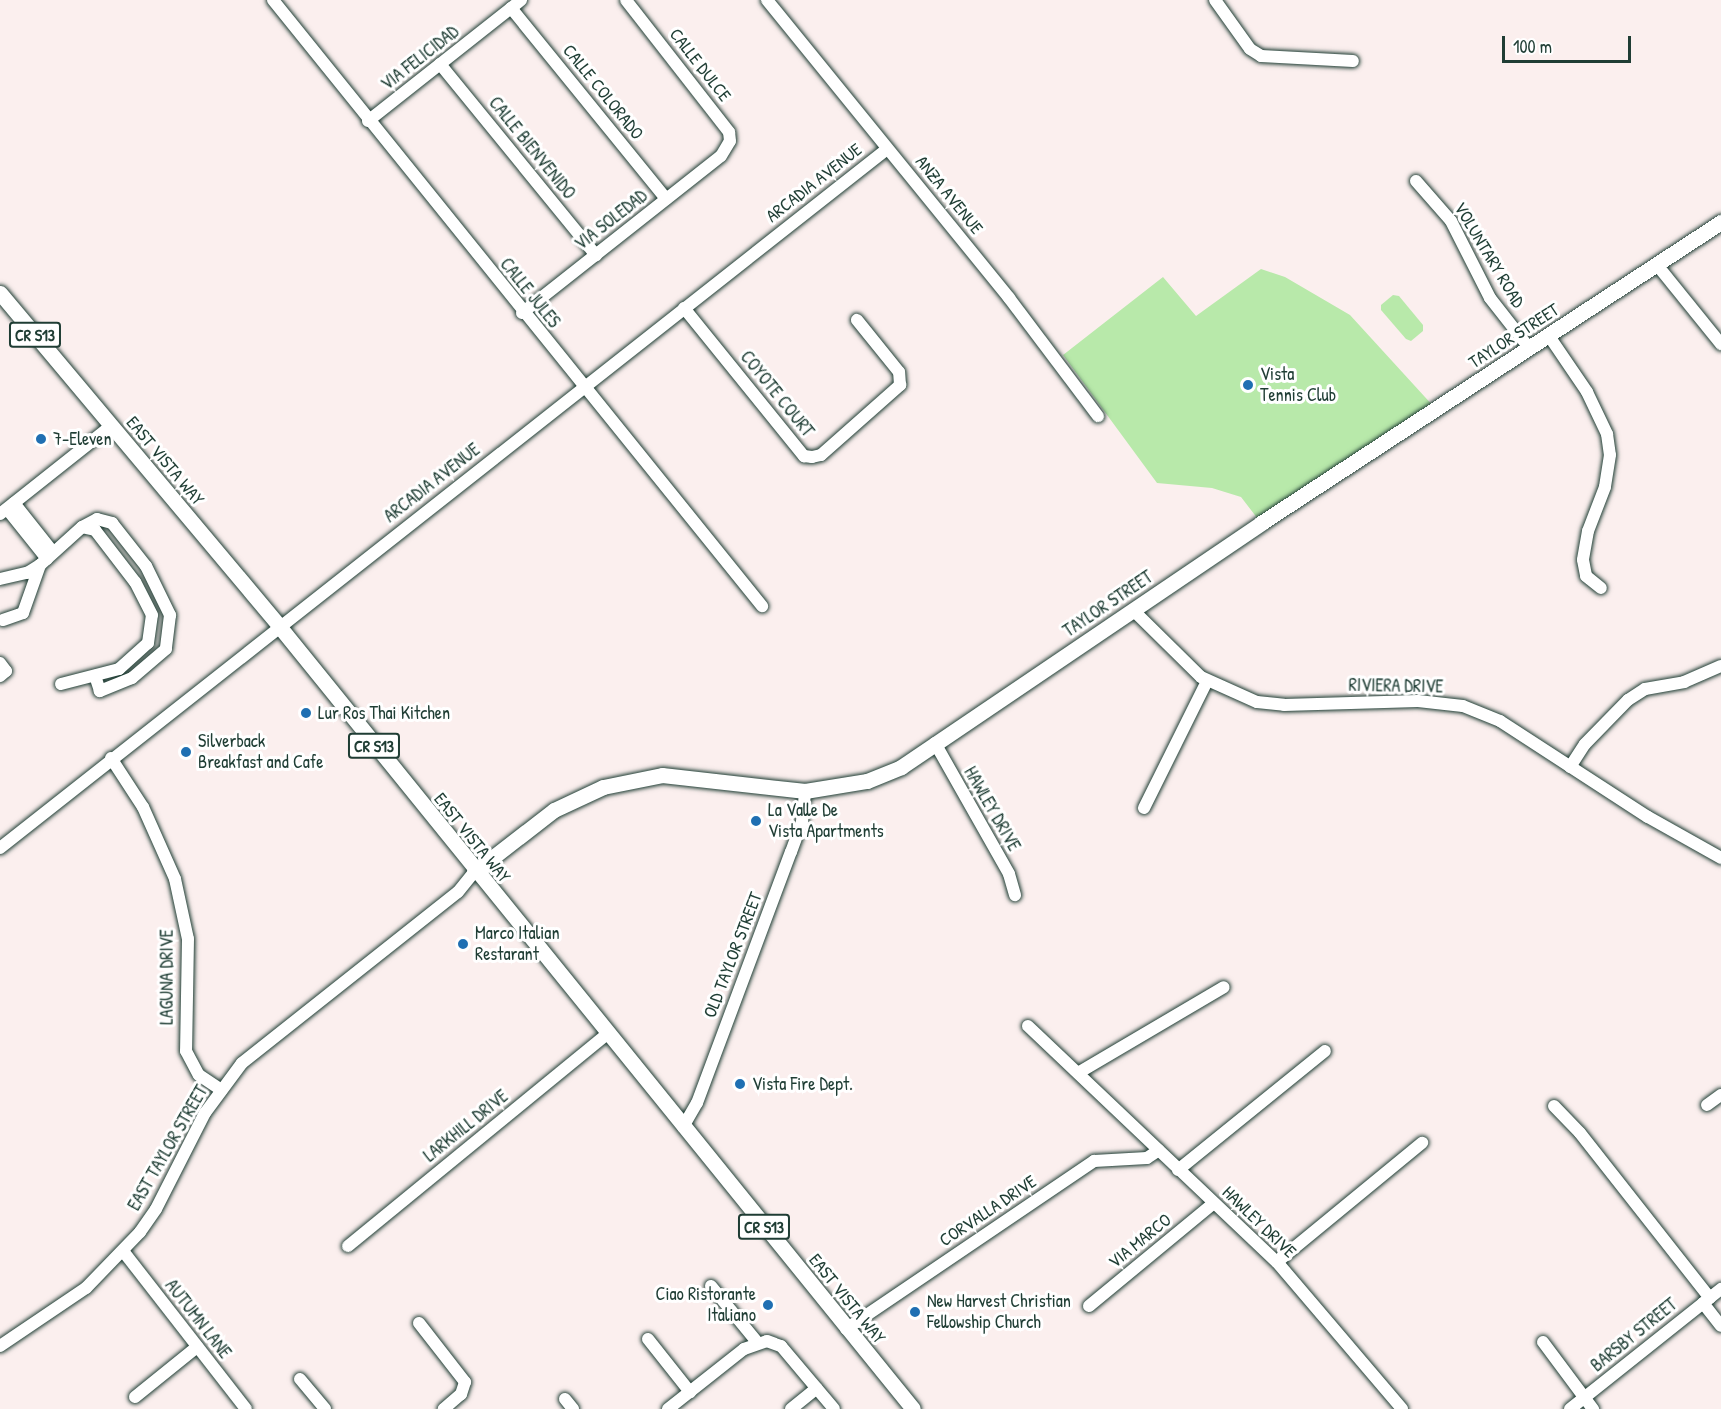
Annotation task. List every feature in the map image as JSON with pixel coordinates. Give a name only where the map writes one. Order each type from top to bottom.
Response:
[{"type":"main road","name":"TAYLOR STREET","points":[[474,872],[554,810],[603,787],[662,775],[805,791],[867,781],[901,767],[1721,222]]},
{"type":"main road","name":"EAST VISTA WAY","points":[[0,293],[279,626],[474,872],[913,1409]]},
{"type":"street","name":"CALLE JULES","points":[[273,0],[522,313],[762,606]]},
{"type":"street","name":"CALLE DULCE","points":[[626,0],[729,132],[730,141],[721,156]]},
{"type":"street","name":"ANZA AVENUE","points":[[767,0],[1009,298],[1098,416]]},
{"type":"street","points":[[1215,0],[1250,50],[1261,56],[1353,61]]},
{"type":"street","name":"VIA FELICIDAD","points":[[368,121],[516,4]]},
{"type":"street","name":"CALLE COLORADO","points":[[516,4],[666,199]]},
{"type":"street","name":"CALLE BIENVENIDO","points":[[440,64],[596,255]]},
{"type":"street","name":"ARCADIA AVENUE","points":[[0,848],[111,758],[887,148]]},
{"type":"street","name":"VIA SOLEDAD","points":[[522,313],[721,156]]},
{"type":"street","name":"VOLUNTARY ROAD","points":[[1416,181],[1451,221],[1490,298],[1530,349]]},
{"type":"street","points":[[1657,265],[1721,344]]},
{"type":"street","name":"COYOTE COURT","points":[[684,308],[804,456],[813,457],[821,455],[900,385],[899,372],[857,320]]},
{"type":"street","points":[[1549,336],[1587,392],[1607,434],[1610,455],[1605,488],[1588,531],[1583,560],[1586,576],[1601,588]]},
{"type":"street","points":[[46,558],[7,508],[111,426]]},
{"type":"street","points":[[0,579],[27,573],[82,527],[97,519],[112,523],[146,567],[170,615],[164,652],[121,684],[100,691],[95,676]]},
{"type":"street","points":[[61,684],[119,669],[145,649],[152,615],[134,579],[100,535],[82,527]]},
{"type":"street","points":[[3,620],[23,613],[46,558]]},
{"type":"street","name":"RIVIERA DRIVE","points":[[1134,611],[1207,681],[1257,702],[1284,705],[1418,700],[1463,706],[1500,721],[1648,817],[1721,858]]},
{"type":"street","points":[[1570,767],[1584,744],[1628,700],[1645,689],[1684,682],[1721,666]]},
{"type":"street","points":[[1144,808],[1207,681]]},
{"type":"street","name":"HAWLEY DRIVE","points":[[935,743],[1009,874],[1015,895]]},
{"type":"street","name":"LAGUNA DRIVE","points":[[111,758],[143,807],[175,879],[188,939],[186,1051],[199,1075],[220,1090]]},
{"type":"street","name":"OLD TAYLOR STREET","points":[[683,1127],[697,1103],[802,822],[805,791]]},
{"type":"street","name":"EAST TAYLOR STREET","points":[[0,1346],[86,1288],[123,1251],[156,1209],[220,1090],[242,1063],[287,1025],[458,892],[474,872]]},
{"type":"street","points":[[1078,1072],[1224,987]]},
{"type":"street","name":"HAWLEY DRIVE","points":[[1028,1026],[1277,1262],[1402,1409]]},
{"type":"street","name":"LARKHILL DRIVE","points":[[348,1246],[606,1035]]},
{"type":"street","points":[[1178,1170],[1325,1051]]},
{"type":"street","points":[[1707,1105],[1721,1095]]},
{"type":"street","points":[[1554,1106],[1580,1133],[1706,1300],[1721,1326]]},
{"type":"street","points":[[1277,1262],[1422,1143]]},
{"type":"street","name":"CORVALLA DRIVE","points":[[846,1329],[1094,1161],[1147,1158],[1158,1150]]},
{"type":"street","name":"VIA MARCO","points":[[1089,1306],[1214,1203]]},
{"type":"street","name":"AUTUMN LANE","points":[[123,1251],[246,1409]]},
{"type":"street","points":[[711,1286],[757,1342],[781,1346],[834,1409]]},
{"type":"street","name":"BARSBY STREET","points":[[1570,1409],[1721,1289]]},
{"type":"street","points":[[419,1323],[465,1382],[461,1394],[444,1409]]},
{"type":"street","points":[[648,1339],[690,1392]]},
{"type":"street","points":[[668,1409],[757,1342]]},
{"type":"street","points":[[1543,1342],[1593,1409]]},
{"type":"street","points":[[135,1397],[197,1347]]},
{"type":"street","points":[[300,1379],[325,1409]]},
{"type":"street","points":[[791,1409],[817,1388]]},
{"type":"street","points":[[565,1399],[573,1409]]},
{"type":"green space","name":"Vista Tennis Club","points":[[1261,269],[1285,277],[1350,315],[1435,408],[1261,523],[1241,497],[1212,488],[1157,483],[1063,355],[1163,277],[1196,316]]},
{"type":"green space","points":[[1393,295],[1399,296],[1423,325],[1423,331],[1411,341],[1406,339],[1381,310],[1381,305]]},
{"type":"place","name":"Vista Tennis Club","points":[[1248,385]]},
{"type":"place","name":"7-Eleven","points":[[41,439]]},
{"type":"place","name":"Lur Ros Thai Kitchen","points":[[306,713]]},
{"type":"place","name":"Silverback Breakfast and Cafe","points":[[186,752]]},
{"type":"place","name":"La Valle De Vista Apartments","points":[[756,821]]},
{"type":"place","name":"Marco Italian Restarant","points":[[463,944]]},
{"type":"place","name":"Vista Fire Dept.","points":[[740,1084]]},
{"type":"place","name":"Ciao Ristorante Italiano","points":[[768,1305]]},
{"type":"place","name":"New Harvest Christian Fellowship Church","points":[[915,1312]]}]
